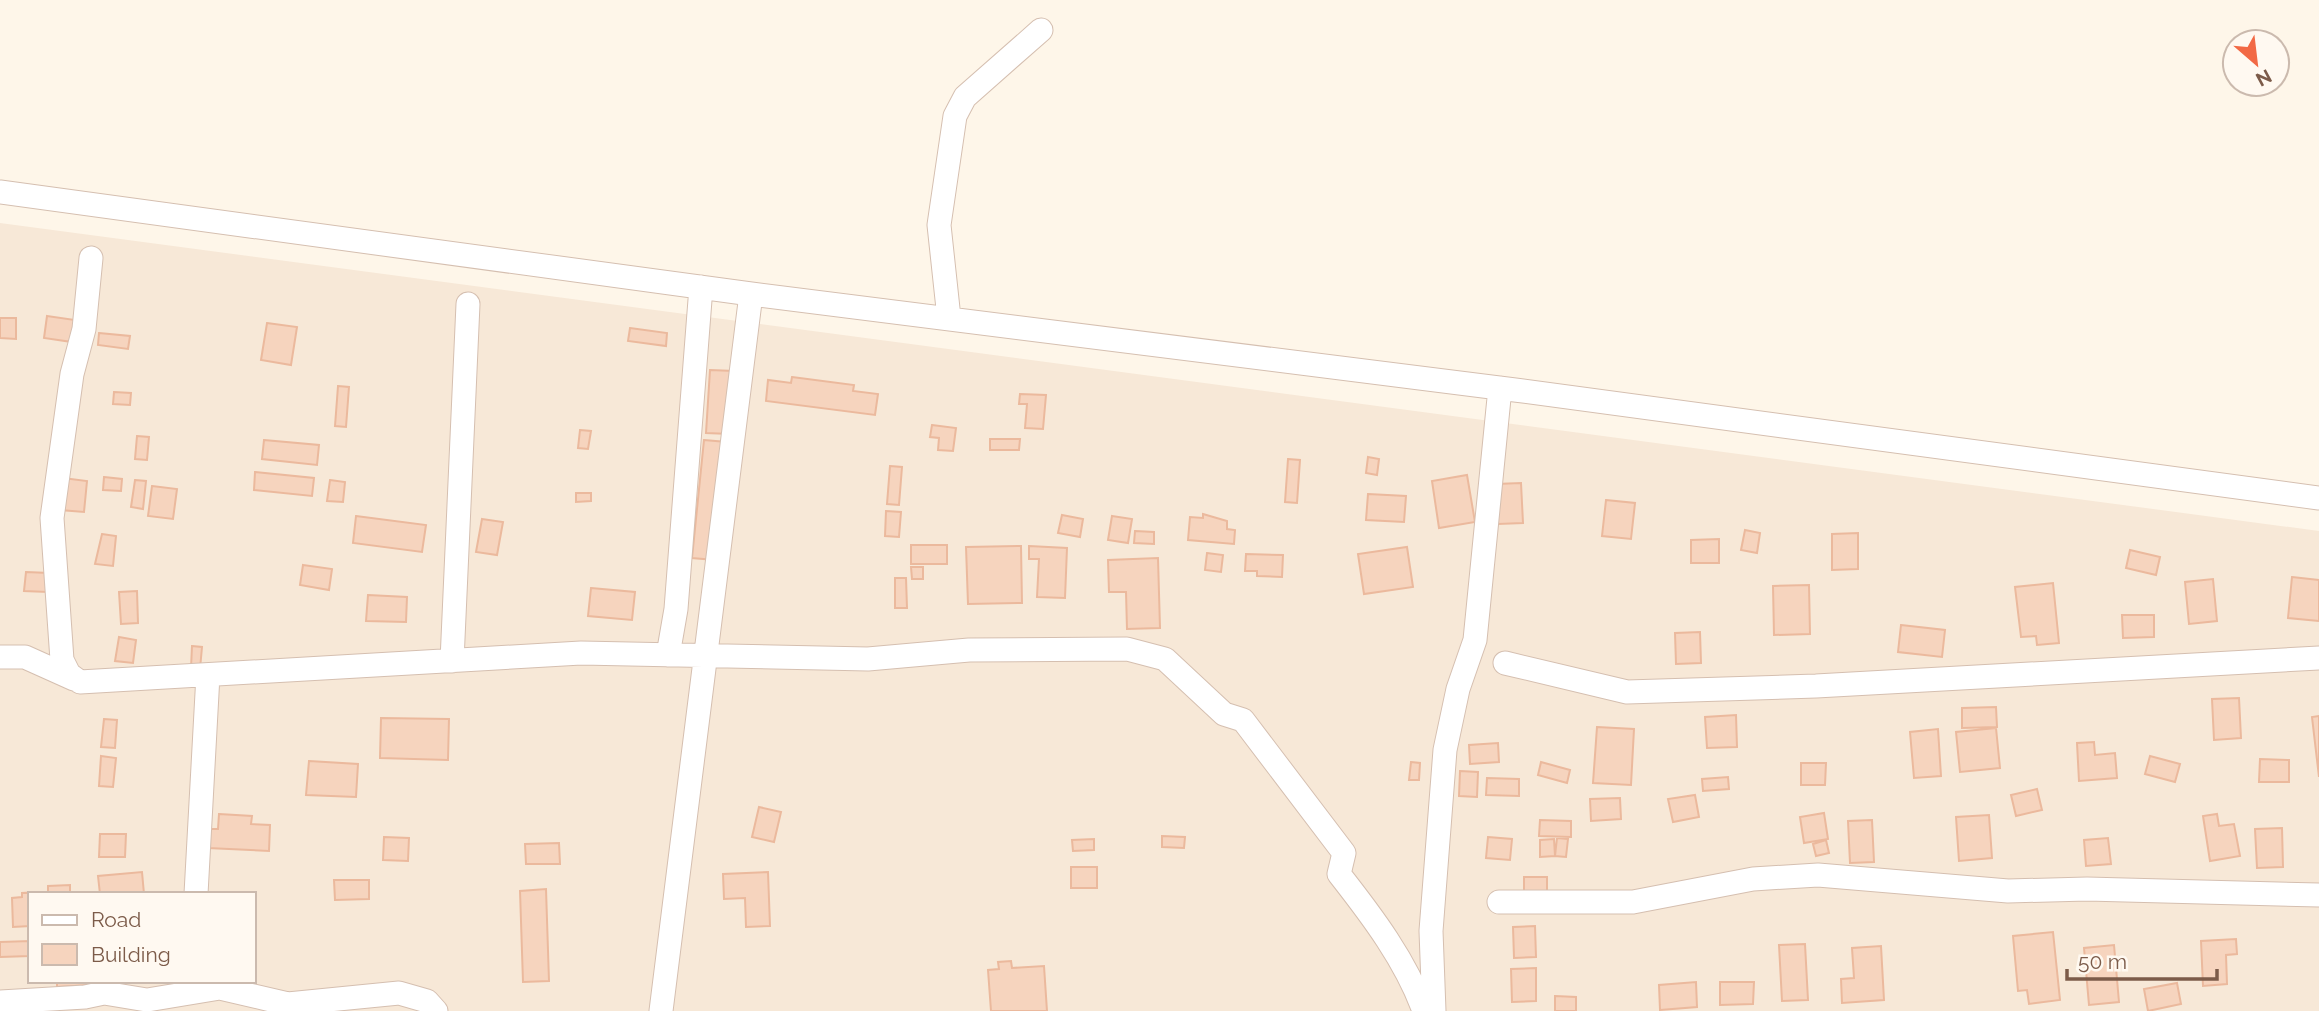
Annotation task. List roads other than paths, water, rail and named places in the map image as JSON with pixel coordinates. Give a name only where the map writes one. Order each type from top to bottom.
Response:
[{"type":"street","points":[[949,318],[939,225],[955,116],[965,97],[1041,30]]},
{"type":"street","points":[[0,192],[751,294],[1500,388],[2319,498]]},
{"type":"street","points":[[80,682],[69,674],[62,660],[52,518],[72,374],[84,329],[91,258]]},
{"type":"street","points":[[668,655],[676,609],[701,286]]},
{"type":"street","points":[[661,1011],[751,294]]},
{"type":"street","points":[[452,661],[468,304]]},
{"type":"street","points":[[1434,1011],[1431,931],[1445,750],[1458,689],[1475,640],[1500,388]]},
{"type":"street","points":[[0,657],[25,656],[80,682],[581,653],[868,659],[969,650],[1127,649],[1165,659],[1224,713],[1243,720],[1309,803],[1344,853],[1339,874],[1369,913],[1415,986],[1424,1011]]},
{"type":"street","points":[[1505,663],[1628,692],[1816,686],[2319,658]]},
{"type":"street","points":[[196,892],[208,675]]},
{"type":"street","points":[[1499,902],[1633,902],[1753,879],[1818,875],[2008,891],[2087,889],[2319,895]]},
{"type":"street","points":[[0,1002],[85,997],[104,993],[147,1000],[191,987],[220,988],[288,1004],[354,995],[399,993],[428,1001],[436,1011]]}]
